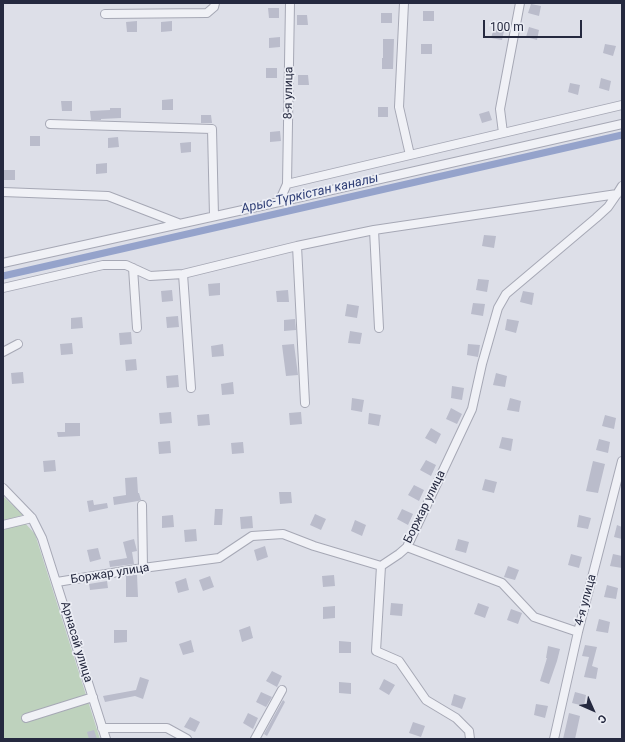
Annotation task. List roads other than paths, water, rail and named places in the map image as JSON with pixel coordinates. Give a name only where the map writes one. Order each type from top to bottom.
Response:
[{"type":"street","points":[[105,14],[207,13],[214,8],[215,3]]},
{"type":"street","name":"8-я улица","points":[[287,184],[290,3]]},
{"type":"street","points":[[404,3],[399,107],[410,155]]},
{"type":"street","points":[[503,133],[500,109],[520,3]]},
{"type":"street","points":[[279,202],[287,184],[622,105]]},
{"type":"street","points":[[50,124],[212,130],[214,216]]},
{"type":"street","points":[[3,263],[622,124]]},
{"type":"street","name":"Боржар улица","points":[[57,582],[143,568],[219,558],[252,536],[283,534],[314,546],[381,566],[399,554],[407,547],[472,409],[482,364],[498,308],[506,294],[608,207],[622,186]]},
{"type":"street","points":[[3,192],[108,196],[179,224]]},
{"type":"street","points":[[3,288],[103,265],[126,265],[150,276],[184,274],[297,246],[374,230],[617,194]]},
{"type":"street","points":[[374,230],[379,328]]},
{"type":"street","points":[[297,246],[305,404]]},
{"type":"street","points":[[133,268],[137,328]]},
{"type":"street","points":[[184,274],[190,388]]},
{"type":"street","points":[[3,352],[18,344]]},
{"type":"street","name":"4-я улица","points":[[554,739],[578,632],[622,461]]},
{"type":"street","name":"Арнасай улица","points":[[3,488],[32,518],[42,538],[106,739]]},
{"type":"street","points":[[142,505],[143,568]]},
{"type":"street","points":[[3,525],[32,518]]},
{"type":"street","points":[[407,547],[502,583],[534,617],[578,632]]},
{"type":"street","points":[[381,566],[376,651],[399,661],[426,700],[456,718],[469,731],[470,739]]},
{"type":"street","points":[[255,739],[282,690]]},
{"type":"street","points":[[26,718],[93,697]]},
{"type":"street","points":[[102,728],[167,728],[187,739]]},
{"type":"waterway","name":"Арыс-Түркістан каналы","points":[[3,276],[622,135]]}]
